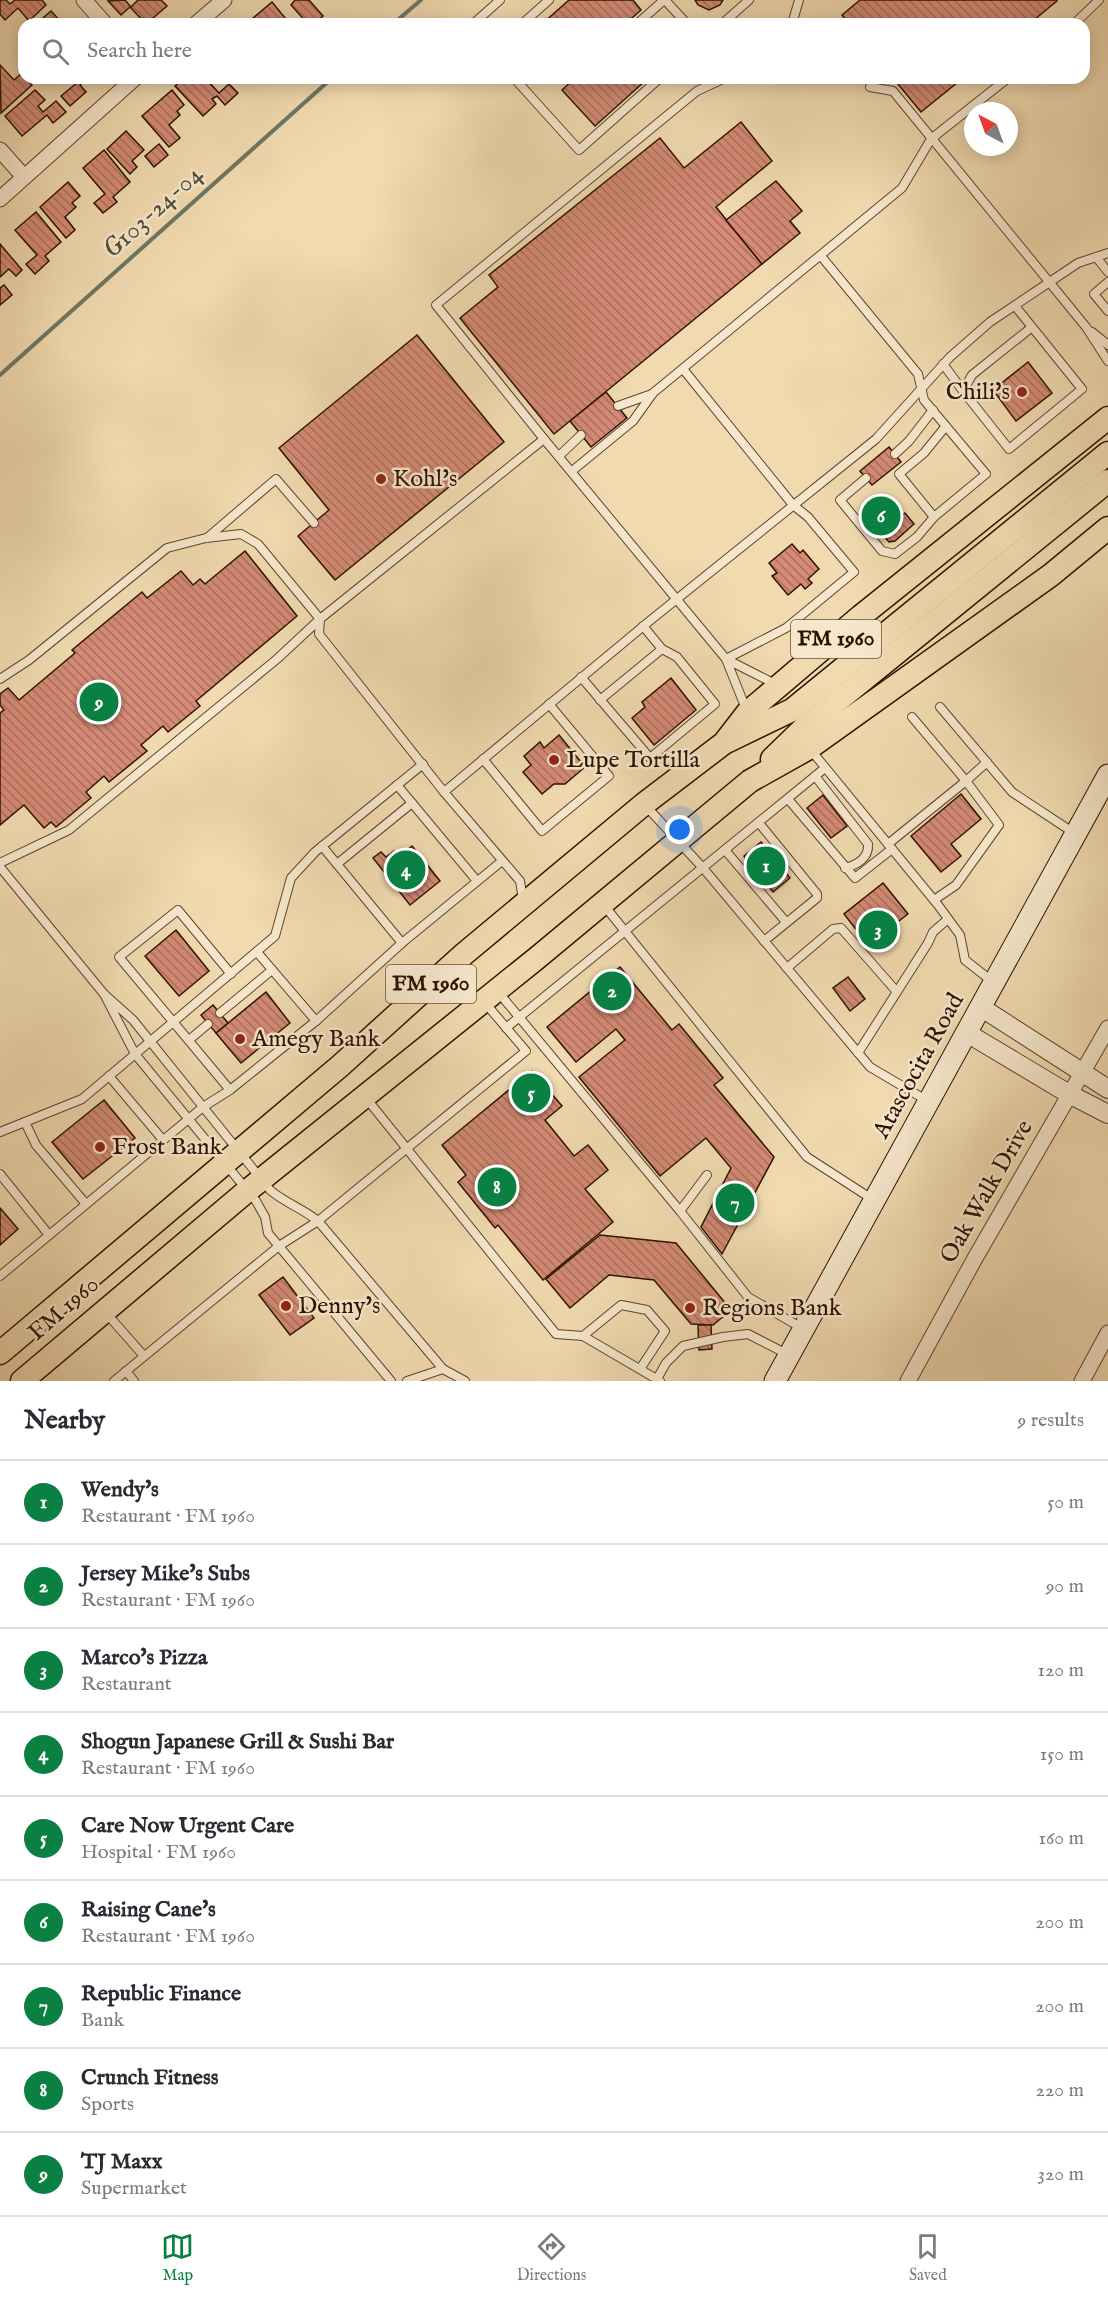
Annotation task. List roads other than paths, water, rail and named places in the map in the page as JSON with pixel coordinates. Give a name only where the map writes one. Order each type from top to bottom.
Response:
[{"type":"main road","name":"FM 1960","points":[[0,1353],[145,1233],[340,1066],[464,954],[644,804],[724,743],[748,712],[778,686],[1108,418]]},
{"type":"main road","points":[[724,743],[792,710],[1108,453]]},
{"type":"main road","points":[[750,781],[804,729],[1108,481]]},
{"type":"main road","name":"FM 1960","points":[[22,1381],[103,1310],[254,1185],[603,904],[750,781],[809,748],[1051,575],[1108,528]]},
{"type":"main road","name":"Atascocita Road","points":[[775,1381],[981,1008],[1074,833],[1108,775]]},
{"type":"street","points":[[84,0],[100,18]]},
{"type":"street","points":[[203,18],[224,0]]},
{"type":"street","points":[[0,199],[128,84]]},
{"type":"street","points":[[0,150],[24,177]]},
{"type":"street","points":[[981,1008],[1108,1089]]},
{"type":"street","name":"Oak Walk Drive","points":[[909,1381],[974,1260],[1108,1028]]},
{"type":"street","points":[[967,1033],[1069,1094],[1108,1114]]},
{"type":"street","points":[[1082,1381],[1108,1333]]},
{"type":"lane","points":[[480,18],[500,0]]},
{"type":"lane","points":[[529,18],[549,0]]},
{"type":"lane","points":[[644,18],[665,0],[682,18]]},
{"type":"lane","points":[[729,18],[749,0]]},
{"type":"lane","points":[[794,18],[799,0]]},
{"type":"lane","points":[[1080,18],[1099,0]]},
{"type":"lane","points":[[519,84],[579,150],[652,84]]},
{"type":"lane","points":[[713,84],[698,91],[436,305],[726,659],[748,712]]},
{"type":"lane","points":[[572,471],[633,421],[653,393],[902,188],[931,139],[1000,84]]},
{"type":"lane","points":[[870,87],[893,91],[1086,327],[1108,361]]},
{"type":"lane","points":[[444,792],[643,626],[876,439],[944,364],[990,322],[1050,284],[1078,263],[1108,253]]},
{"type":"lane","points":[[821,256],[918,374],[924,400],[986,474],[934,517],[917,537],[895,554],[882,551],[840,500],[866,478]]},
{"type":"lane","points":[[1096,257],[1108,272]]},
{"type":"lane","points":[[1108,282],[1094,294],[1108,311]]},
{"type":"lane","points":[[944,364],[1009,449],[1082,389],[1015,306]]},
{"type":"lane","points":[[963,391],[972,375],[1032,327]]},
{"type":"lane","points":[[1086,327],[1108,345]]},
{"type":"lane","points":[[683,369],[793,505],[808,517],[854,572],[786,628],[726,659]]},
{"type":"lane","points":[[618,406],[653,393]]},
{"type":"lane","points":[[894,454],[909,441],[933,410]]},
{"type":"lane","points":[[934,517],[899,474],[924,453],[946,426]]},
{"type":"lane","points":[[559,456],[581,435]]},
{"type":"lane","points":[[0,863],[69,830],[277,659],[320,619],[544,439]]},
{"type":"lane","points":[[206,538],[276,479],[314,523]]},
{"type":"lane","points":[[0,680],[29,660],[167,548],[206,538],[241,534],[258,544],[320,619],[319,634],[444,792],[502,861],[520,881],[544,888]]},
{"type":"lane","points":[[581,677],[650,758],[715,704],[677,657],[662,649],[643,626]]},
{"type":"lane","points":[[600,700],[662,649]]},
{"type":"lane","points":[[726,659],[778,686]]},
{"type":"lane","points":[[483,759],[542,831],[609,776],[549,704]]},
{"type":"lane","points":[[940,707],[1012,792],[1074,833]]},
{"type":"lane","points":[[912,717],[966,781],[999,825],[956,885],[934,900]]},
{"type":"lane","points":[[809,748],[948,918],[960,935],[965,960],[994,983]]},
{"type":"lane","points":[[788,799],[852,877],[856,878],[987,762]]},
{"type":"lane","points":[[0,1131],[82,1099],[257,952],[275,936],[291,879],[322,846],[423,764]]},
{"type":"lane","points":[[506,1028],[825,768]]},
{"type":"lane","points":[[815,777],[868,844],[866,856],[856,864],[845,868]]},
{"type":"lane","points":[[397,785],[477,881]]},
{"type":"lane","points":[[337,864],[412,803]]},
{"type":"lane","points":[[644,804],[703,868],[870,1066],[928,1101]]},
{"type":"lane","points":[[759,822],[818,894],[764,941]]},
{"type":"lane","points":[[322,846],[402,943]]},
{"type":"lane","points":[[725,850],[786,922]]},
{"type":"lane","points":[[0,1276],[188,1119],[230,1090],[316,1021],[402,943],[502,861]]},
{"type":"lane","points":[[0,867],[104,994],[135,1054],[188,1119],[232,1157],[254,1185],[284,1202],[301,1207],[318,1221],[443,1369],[465,1381]]},
{"type":"lane","points":[[520,881],[524,905]]},
{"type":"lane","points":[[603,904],[807,1156],[873,1200]]},
{"type":"lane","points":[[230,1090],[119,957],[178,910],[231,974]]},
{"type":"lane","points":[[858,1053],[933,932],[948,918]]},
{"type":"lane","points":[[786,968],[833,929],[841,928],[897,992]]},
{"type":"lane","points":[[257,952],[316,1021]]},
{"type":"lane","points":[[220,1013],[272,970]]},
{"type":"lane","points":[[104,994],[121,1006],[203,1107],[232,1157],[254,1185],[268,1233],[391,1381]]},
{"type":"lane","points":[[490,996],[520,1017],[748,1297],[803,1329]]},
{"type":"lane","points":[[114,1381],[279,1246],[318,1221],[526,1051],[506,1028],[490,996]]},
{"type":"lane","points":[[189,1040],[208,1024]]},
{"type":"lane","points":[[109,1076],[163,1140]]},
{"type":"lane","points":[[365,1096],[556,1334],[583,1336],[659,1380],[666,1364],[683,1347],[723,1336],[748,1334],[789,1355]]},
{"type":"lane","points":[[25,1122],[36,1145],[86,1204]]},
{"type":"lane","points":[[0,1174],[50,1234]]},
{"type":"lane","points":[[680,1211],[707,1175]]},
{"type":"lane","points":[[583,1336],[621,1305],[647,1310],[665,1331],[640,1369]]},
{"type":"lane","points":[[103,1310],[144,1356]]},
{"type":"lane","points":[[407,1381],[443,1369]]},
{"type":"lane","points":[[126,1371],[134,1381]]},
{"type":"waterway","name":"G103-24-04","points":[[400,18],[421,0]]},
{"type":"waterway","name":"G103-24-04","points":[[0,375],[325,84]]},
{"type":"place","name":"Chili's","points":[[1022,392]]},
{"type":"place","name":"Kohl's","points":[[381,479]]},
{"type":"place","name":"Raising Cane's","points":[[881,516]]},
{"type":"place","name":"TJ Maxx","points":[[99,702]]},
{"type":"place","name":"Lupe Tortilla","points":[[554,760]]},
{"type":"place","name":"Wendy's","points":[[766,866]]},
{"type":"place","name":"Shogun Japanese Grill & Sushi Bar","points":[[406,870]]},
{"type":"place","name":"Marco's Pizza","points":[[878,930]]},
{"type":"place","name":"Jersey Mike's Subs","points":[[612,991]]},
{"type":"place","name":"Amegy Bank","points":[[240,1039]]},
{"type":"place","name":"Care Now Urgent Care","points":[[531,1093]]},
{"type":"place","name":"Frost Bank","points":[[100,1147]]},
{"type":"place","name":"Crunch Fitness","points":[[497,1187]]},
{"type":"place","name":"Republic Finance","points":[[735,1203]]},
{"type":"place","name":"Denny's","points":[[286,1306]]},
{"type":"place","name":"Regions Bank","points":[[690,1308]]}]
